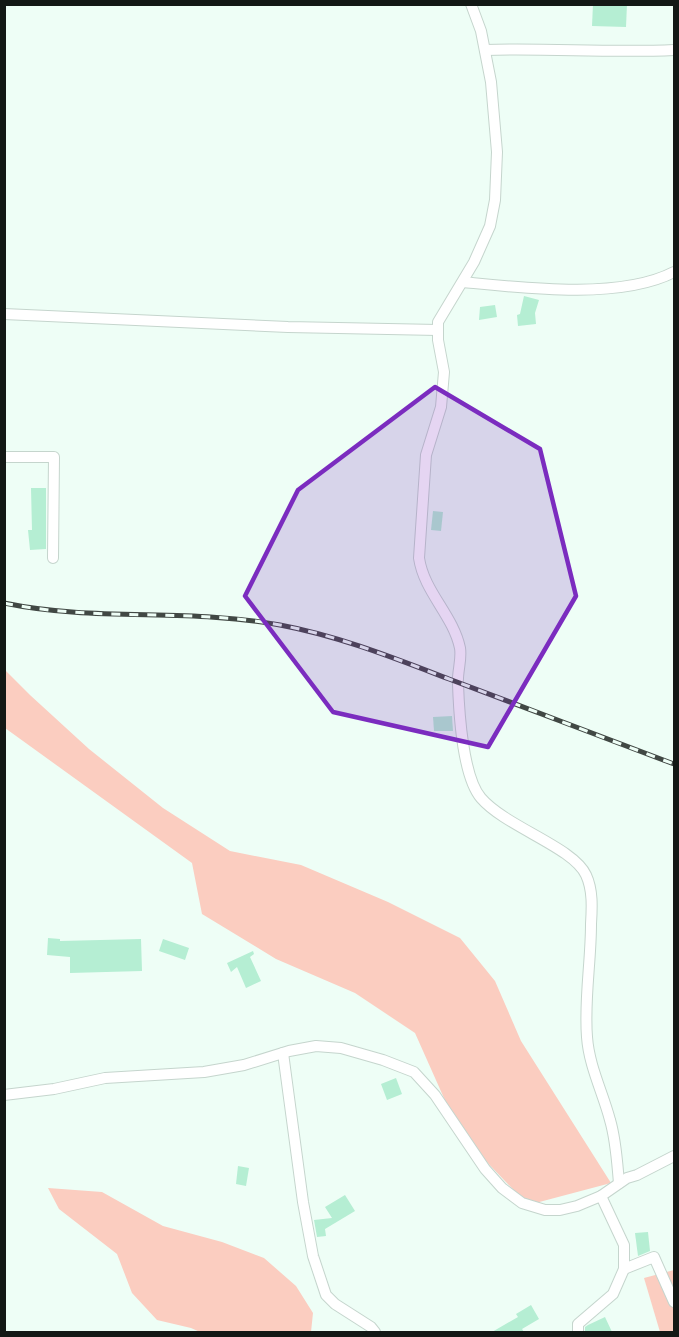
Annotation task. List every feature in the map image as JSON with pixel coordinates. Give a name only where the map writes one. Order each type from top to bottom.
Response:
[{"type":"street","points":[[471,4],[481,32],[491,82],[497,152],[495,200],[490,226],[474,262],[438,322],[438,340],[444,372],[441,407],[426,455],[418,558],[430,591],[452,627],[460,649],[457,682],[464,741],[476,792],[505,819],[570,856],[586,874],[592,900],[591,946],[586,998],[587,1039],[593,1070],[610,1120],[619,1183]]},
{"type":"street","points":[[485,50],[675,51]]},
{"type":"street","points":[[463,282],[527,288],[606,289],[642,284],[675,273]]},
{"type":"street","points":[[4,314],[288,327],[438,330]]},
{"type":"street","points":[[4,457],[54,457],[53,558]]},
{"type":"street","points":[[4,1095],[54,1089],[105,1078],[204,1072],[244,1065],[316,1046],[341,1048],[414,1072],[435,1095],[485,1169],[502,1188],[522,1203],[545,1210],[560,1210],[577,1206],[601,1196],[619,1183],[675,1156]]},
{"type":"street","points":[[283,1053],[303,1202],[313,1256],[326,1295],[375,1332]]},
{"type":"street","points":[[578,1332],[578,1324],[613,1294],[624,1269],[624,1245],[601,1196]]},
{"type":"street","points":[[624,1269],[654,1257],[675,1302]]},
{"type":"highlighted area","points":[[435,387],[540,449],[576,596],[488,747],[333,712],[245,596],[298,490]]},
{"type":"shaded area","points":[[4,669],[89,749],[163,808],[230,851],[301,865],[388,902],[460,938],[495,981],[521,1041],[611,1183],[528,1205],[460,1134],[415,1033],[355,993],[276,959],[202,914],[192,863],[5,728]]},
{"type":"shaded area","points":[[48,1188],[102,1192],[163,1226],[222,1242],[264,1258],[296,1286],[313,1313],[311,1332],[200,1332],[157,1320],[132,1293],[117,1254],[59,1209]]},
{"type":"shaded area","points":[[674,1270],[674,1332],[660,1332],[644,1278]]},
{"type":"building","points":[[593,4],[627,4],[626,27],[592,26]]},
{"type":"building","points":[[524,296],[539,300],[535,313],[536,324],[518,326],[517,315],[520,314]]},
{"type":"building","points":[[495,305],[497,317],[479,320],[480,307]]},
{"type":"building","points":[[31,488],[46,488],[46,549],[30,550],[28,530],[32,530]]},
{"type":"building","points":[[433,511],[443,512],[441,531],[431,530]]},
{"type":"building","points":[[452,716],[453,731],[434,731],[433,717]]},
{"type":"building","points":[[48,938],[60,939],[60,941],[141,939],[142,971],[70,973],[70,957],[47,955]]},
{"type":"building","points":[[163,939],[189,948],[185,960],[159,951]]},
{"type":"building","points":[[253,951],[254,954],[250,957],[261,981],[246,988],[237,967],[231,972],[227,963]]},
{"type":"building","points":[[396,1078],[402,1094],[387,1100],[381,1084]]},
{"type":"building","points":[[238,1166],[249,1168],[246,1186],[236,1184]]},
{"type":"building","points":[[345,1195],[355,1211],[325,1229],[326,1236],[317,1237],[314,1220],[332,1218],[325,1207]]},
{"type":"building","points":[[648,1232],[650,1251],[638,1256],[635,1233]]},
{"type":"building","points":[[531,1305],[539,1319],[522,1329],[524,1332],[492,1332],[518,1317],[516,1314]]},
{"type":"building","points":[[605,1317],[612,1332],[585,1332],[585,1327]]},
{"type":"railway","points":[[4,603],[73,612],[246,620],[302,630],[345,641],[387,656],[674,764]]}]
